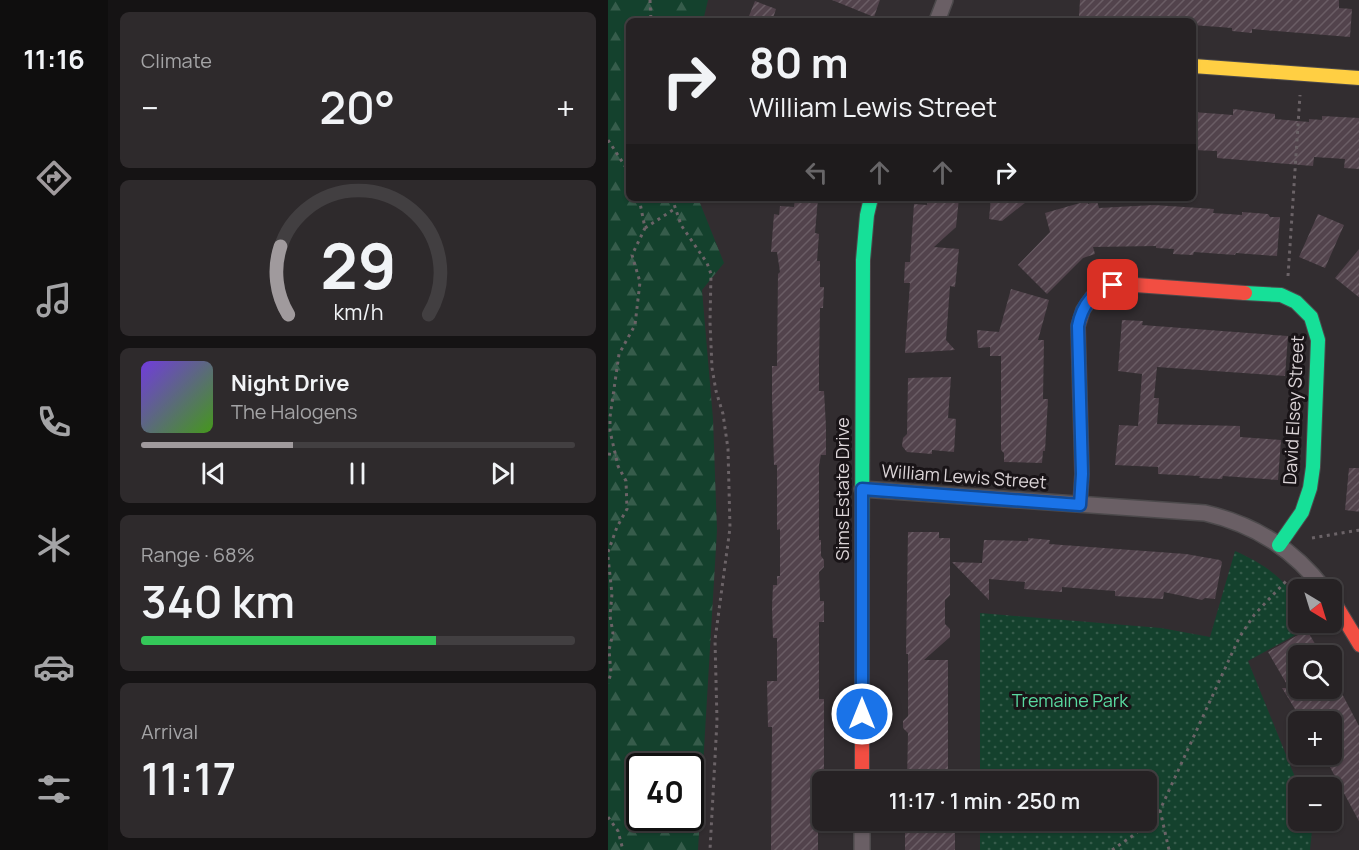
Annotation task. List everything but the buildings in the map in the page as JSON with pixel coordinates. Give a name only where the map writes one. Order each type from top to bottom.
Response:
[{"type":"street","points":[[943,18],[946,0]]},
{"type":"street","points":[[1196,66],[1360,78]]},
{"type":"street","name":"Sims Estate Drive","points":[[862,771],[863,260],[870,201]]},
{"type":"street","name":"David Elsey Street","points":[[1080,505],[1082,474],[1078,326],[1082,310],[1091,297],[1105,288],[1122,284],[1281,295],[1295,300],[1308,310],[1316,325],[1318,340],[1313,467],[1310,485],[1301,514],[1280,545]]},
{"type":"street","name":"William Lewis Street","points":[[862,489],[1205,513],[1240,523],[1280,545],[1303,564],[1316,579]]},
{"type":"street","points":[[1342,615],[1360,645]]},
{"type":"street","points":[[862,831],[862,850]]},
{"type":"path","points":[[650,0],[651,18]]},
{"type":"path","points":[[1288,278],[1300,95]]},
{"type":"path","points":[[608,140],[626,167]]},
{"type":"path","points":[[640,201],[645,228]]},
{"type":"path","points":[[673,201],[681,225],[707,263],[711,274],[712,368],[723,414],[728,449],[730,528],[715,640],[717,721],[710,850]]},
{"type":"path","points":[[608,552],[617,526],[627,509],[626,481],[618,466],[610,431],[619,354],[635,325],[640,282],[632,255],[645,228],[676,208]]},
{"type":"path","points":[[608,454],[616,455]]},
{"type":"path","points":[[1312,538],[1360,530]]},
{"type":"path","points":[[608,557],[612,594],[610,616],[613,633],[609,650],[611,673],[608,683]]},
{"type":"path","points":[[1112,850],[1135,834],[1160,810],[1238,638],[1254,615],[1288,579]]},
{"type":"path","points":[[1160,810],[1169,850]]},
{"type":"path","points":[[608,818],[618,831],[623,850]]},
{"type":"green space","points":[[608,0],[708,0],[704,18],[626,18],[626,201],[699,201],[724,263],[702,290],[713,419],[717,530],[704,753],[626,753],[626,831],[699,831],[698,850],[608,850]]},
{"type":"green space","name":"Tremaine Park","points":[[1235,551],[1270,570],[1288,587],[1288,633],[1299,633],[1248,661],[1288,760],[1288,765],[1290,765],[1295,777],[1288,777],[1288,831],[1312,831],[1310,850],[980,850],[980,831],[1157,831],[1157,771],[980,771],[980,613],[1161,628],[1210,637]]},
{"type":"traffic: fast","points":[[862,562],[863,260],[870,201]]},
{"type":"traffic: fast","points":[[1245,293],[1281,295],[1296,302],[1311,317],[1318,340],[1313,467],[1310,488],[1302,512],[1279,545]]},
{"type":"traffic: slow","points":[[1196,66],[1360,78]]},
{"type":"traffic: jam","points":[[1080,505],[1082,474],[1078,326],[1083,310],[1092,297],[1105,288],[1122,284],[1245,293]]},
{"type":"traffic: jam","points":[[862,562],[862,771]]},
{"type":"traffic: jam","points":[[1342,615],[1360,645]]},
{"type":"route","points":[[862,714],[862,489],[1080,505],[1082,474],[1078,326],[1082,310],[1091,297],[1113,285]]}]
